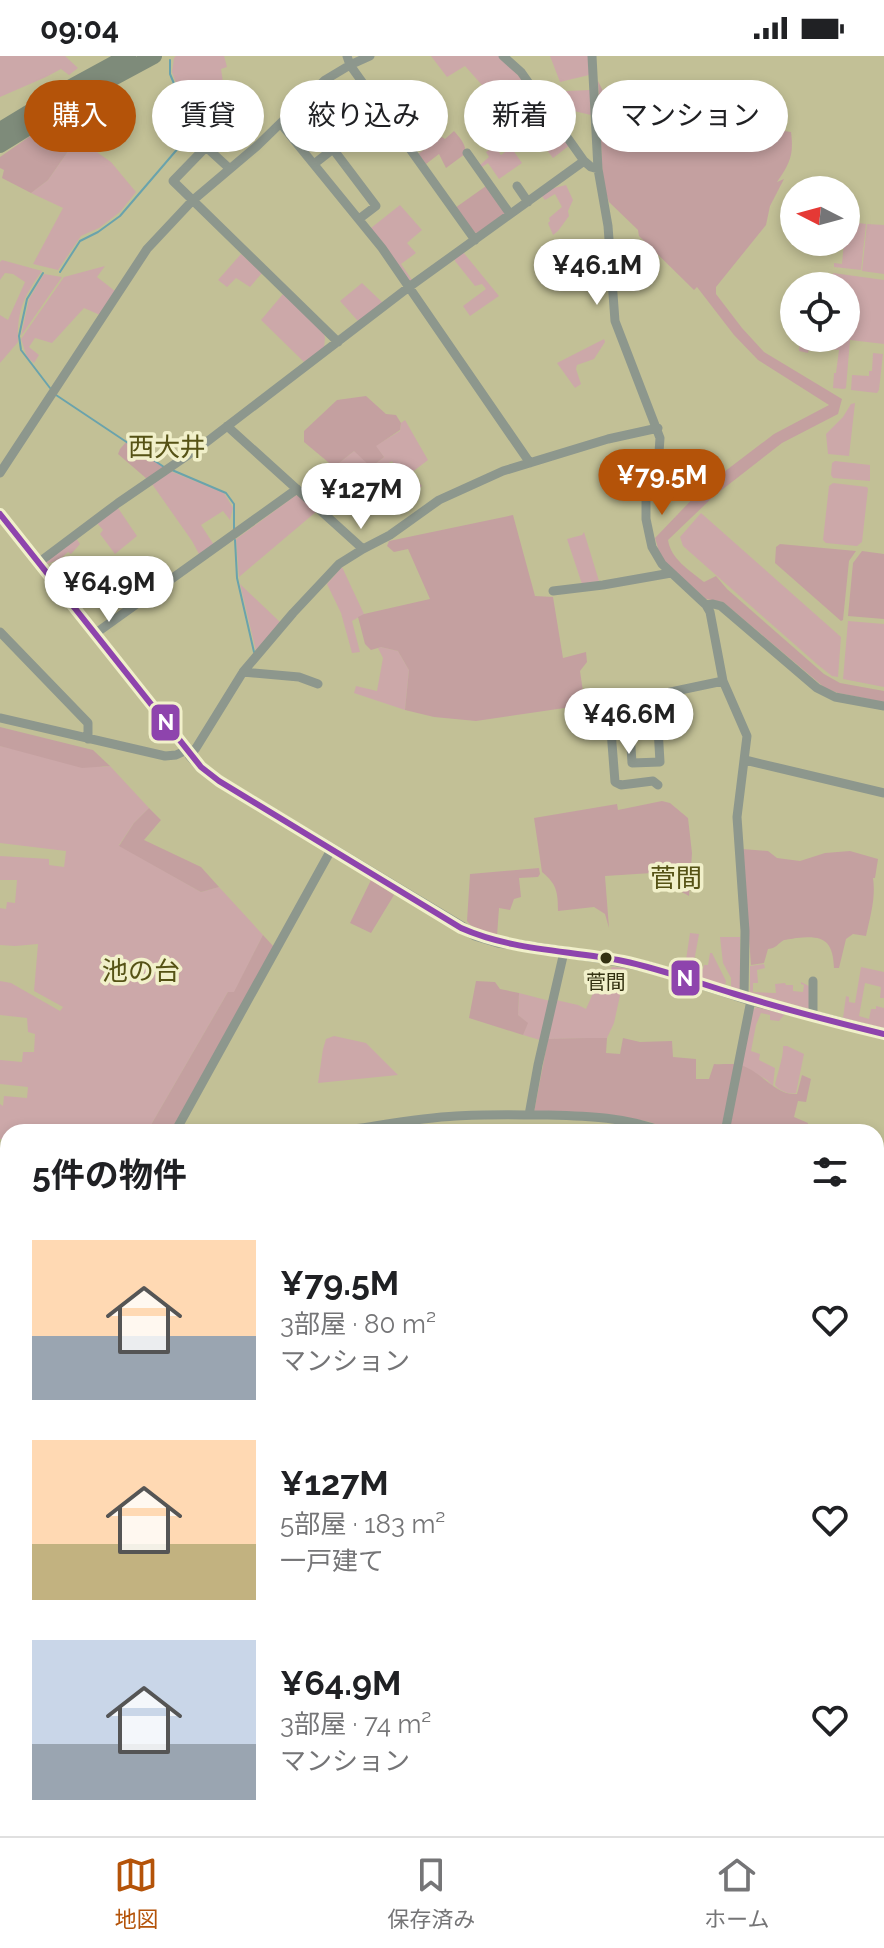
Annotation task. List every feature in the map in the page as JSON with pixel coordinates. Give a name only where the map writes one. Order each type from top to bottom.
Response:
[{"type":"highway","points":[[0,130],[128,56]]},
{"type":"highway","points":[[0,145],[76,98],[154,56]]},
{"type":"street","points":[[325,80],[348,60],[370,56]]},
{"type":"street","points":[[503,56],[521,72],[584,161],[598,169]]},
{"type":"street","points":[[592,56],[598,169],[608,226],[615,321],[660,438],[658,467],[646,495],[646,519],[652,547],[662,564],[706,605],[723,681],[746,731],[737,817],[748,998],[726,1124]]},
{"type":"street","points":[[348,60],[475,240]]},
{"type":"street","points":[[0,473],[147,249],[192,201],[280,125]]},
{"type":"street","points":[[230,169],[206,147],[173,181],[338,342]]},
{"type":"street","points":[[314,164],[333,149],[376,206],[359,219]]},
{"type":"street","points":[[304,152],[409,287],[530,463]]},
{"type":"street","points":[[467,153],[510,214]]},
{"type":"street","points":[[38,563],[584,161]]},
{"type":"street","points":[[517,186],[528,202]]},
{"type":"street","points":[[227,426],[363,549]]},
{"type":"street","points":[[0,718],[165,756],[188,752],[196,748],[243,672],[339,564],[390,535],[439,500],[503,471],[608,439],[658,428]]},
{"type":"street","points":[[96,633],[297,489]]},
{"type":"street","points":[[0,514],[201,767],[331,850],[475,935],[498,942],[649,967],[748,998],[884,1034]]},
{"type":"street","points":[[553,591],[671,573]]},
{"type":"street","points":[[706,605],[721,606],[827,694],[884,706]]},
{"type":"street","points":[[0,632],[88,723],[88,739]]},
{"type":"street","points":[[243,672],[299,677],[318,684]]},
{"type":"street","points":[[658,785],[653,781],[621,785],[615,782],[609,705],[723,681]]},
{"type":"street","points":[[628,701],[632,763],[660,762],[656,695]]},
{"type":"street","points":[[745,760],[884,793]]},
{"type":"street","points":[[179,1124],[331,850]]},
{"type":"street","points":[[529,1115],[564,952]]},
{"type":"street","points":[[813,981],[813,1016]]},
{"type":"street","points":[[394,1124],[455,1116],[529,1115],[588,1116],[642,1124]]},
{"type":"shaded area","points":[[0,56],[65,56],[78,68],[69,75],[61,69],[39,80],[24,80],[24,87],[0,97]]},
{"type":"shaded area","points":[[224,56],[227,67],[221,69],[223,80],[175,80],[172,72],[174,58]]},
{"type":"shaded area","points":[[431,56],[500,56],[522,80],[477,80],[465,66],[447,77]]},
{"type":"shaded area","points":[[550,56],[589,56],[589,75],[559,80]]},
{"type":"shaded area","points":[[590,90],[591,115],[576,111],[576,91]]},
{"type":"shaded area","points":[[454,131],[464,145],[465,154],[446,168],[439,154],[426,164],[418,154],[448,152],[448,136]]},
{"type":"shaded area","points":[[788,132],[791,132],[790,158],[777,182],[780,181],[780,187],[770,206],[766,225],[716,287],[716,294],[764,352],[842,399],[838,414],[782,443],[714,496],[668,540],[673,553],[687,568],[704,582],[716,576],[824,674],[840,683],[884,691],[884,702],[825,688],[723,602],[706,599],[660,555],[655,538],[703,488],[774,434],[829,405],[758,360],[697,287],[694,290],[609,202],[603,184],[601,152],[788,152]]},
{"type":"shaded area","points":[[24,140],[24,152],[67,152],[48,180],[31,193],[2,178],[4,170],[0,168],[0,157]]},
{"type":"shaded area","points":[[68,152],[98,152],[111,162],[136,192],[120,212],[99,228],[81,236],[58,270],[33,264],[63,208],[31,193],[48,180]]},
{"type":"shaded area","points":[[486,152],[499,152],[501,155],[514,152],[522,163],[499,179],[488,163],[482,167],[480,165],[489,157]]},
{"type":"shaded area","points":[[566,185],[573,200],[569,216],[553,235],[549,218],[562,207],[555,194],[545,200],[541,195]]},
{"type":"shaded area","points":[[486,186],[506,213],[477,233],[472,232],[455,208]]},
{"type":"shaded area","points":[[400,205],[422,230],[407,243],[416,253],[401,264],[412,280],[409,282],[371,228]]},
{"type":"shaded area","points":[[860,223],[866,224],[861,270],[834,267],[834,263],[842,264],[843,256],[860,256]]},
{"type":"shaded area","points":[[867,224],[884,225],[884,274],[862,271]]},
{"type":"shaded area","points":[[463,252],[499,296],[470,316],[463,306],[486,289],[482,284],[475,286],[455,261],[455,257]]},
{"type":"shaded area","points":[[241,254],[262,273],[250,287],[236,278],[227,287],[218,280]]},
{"type":"shaded area","points":[[2,260],[42,271],[23,304],[18,342],[0,363],[0,315],[8,320],[25,282],[5,273],[0,280]]},
{"type":"shaded area","points":[[105,266],[97,277],[115,291],[100,315],[84,308],[52,343],[35,338],[29,347],[39,355],[34,363],[27,357],[21,339],[64,277]]},
{"type":"shaded area","points":[[44,274],[62,277],[21,336],[29,299]]},
{"type":"shaded area","points":[[860,277],[884,280],[884,344],[860,341]]},
{"type":"shaded area","points":[[362,283],[383,303],[358,321],[340,301]]},
{"type":"shaded area","points":[[283,294],[323,331],[324,348],[304,362],[261,320]]},
{"type":"shaded area","points":[[604,339],[594,359],[577,365],[581,384],[575,388],[557,363]]},
{"type":"shaded area","points":[[839,352],[849,352],[846,388],[833,388]]},
{"type":"shaded area","points":[[873,353],[883,354],[879,390],[877,393],[851,390],[852,375],[869,376],[869,371],[872,371]]},
{"type":"shaded area","points":[[366,396],[386,414],[396,415],[401,423],[400,430],[376,446],[384,457],[371,467],[354,451],[334,467],[304,442],[304,431],[337,400]]},
{"type":"shaded area","points":[[855,403],[849,456],[828,454],[826,434]]},
{"type":"shaded area","points":[[405,420],[428,460],[411,473],[422,486],[408,496],[389,480],[400,474],[392,461],[380,468],[375,464],[384,457],[375,446],[400,431],[401,423]]},
{"type":"shaded area","points":[[127,441],[164,467],[147,479],[118,454]]},
{"type":"shaded area","points":[[354,451],[369,462],[318,503],[309,494],[335,476],[334,467]]},
{"type":"shaded area","points":[[832,463],[870,465],[870,481],[833,478]]},
{"type":"shaded area","points":[[170,471],[224,493],[233,508],[230,520],[223,511],[201,525],[214,545],[199,554],[152,484]]},
{"type":"shaded area","points":[[833,483],[868,489],[862,542],[857,546],[826,543],[823,540],[829,486]]},
{"type":"shaded area","points":[[299,495],[317,511],[239,577],[236,539]]},
{"type":"shaded area","points":[[118,508],[137,536],[115,554],[100,534],[103,530],[97,523]]},
{"type":"shaded area","points":[[701,513],[841,637],[838,677],[818,665],[683,546],[680,537]]},
{"type":"shaded area","points":[[513,515],[535,596],[553,597],[563,658],[586,652],[587,662],[580,671],[585,705],[476,721],[434,717],[405,710],[409,670],[398,651],[381,647],[371,650],[365,644],[358,617],[430,599],[408,549],[394,552],[387,546],[389,541]]},
{"type":"shaded area","points":[[584,532],[599,581],[582,584],[567,539]]},
{"type":"shaded area","points":[[76,538],[80,544],[71,554],[68,552],[47,564],[63,587],[72,580],[66,571],[71,574],[90,563],[95,569],[110,558],[142,595],[126,606],[105,582],[88,575],[77,586],[83,611],[80,611],[42,564]]},
{"type":"shaded area","points":[[780,544],[856,551],[849,561],[843,620],[775,563],[776,547]]},
{"type":"shaded area","points":[[862,551],[884,554],[884,619],[848,616],[853,563]]},
{"type":"shaded area","points":[[342,567],[364,614],[352,621],[360,652],[352,653],[341,613],[327,584]]},
{"type":"shaded area","points":[[240,584],[281,623],[256,651]]},
{"type":"shaded area","points":[[848,621],[884,624],[884,687],[843,679]]},
{"type":"shaded area","points":[[378,648],[398,651],[409,670],[405,710],[354,693],[356,686],[377,691],[383,658]]},
{"type":"shaded area","points":[[0,727],[93,750],[110,766],[82,768],[0,746]]},
{"type":"shaded area","points":[[0,746],[110,766],[149,808],[119,845],[201,892],[219,887],[263,935],[234,993],[228,992],[152,1124],[0,1124],[0,1104],[3,1106],[4,1096],[27,1098],[28,1087],[0,1084],[0,1060],[22,1062],[23,1052],[34,1052],[35,1034],[28,1032],[27,1018],[0,1015],[0,981],[11,983],[60,1011],[63,1007],[34,991],[38,944],[0,945],[0,908],[6,909],[7,902],[15,903],[17,880],[0,880],[0,856],[49,859],[49,865],[64,867],[66,851],[0,843]]},
{"type":"shaded area","points":[[662,801],[670,803],[688,818],[692,853],[689,896],[657,885],[652,873],[605,876],[609,928],[605,914],[594,907],[558,911],[556,889],[542,872],[534,818],[617,804],[618,810]]},
{"type":"shaded area","points":[[149,808],[161,820],[144,840],[201,867],[219,887],[201,892],[119,846],[134,823]]},
{"type":"shaded area","points":[[742,849],[768,851],[777,858],[800,861],[825,853],[850,851],[878,859],[866,936],[853,934],[846,939],[839,968],[834,968],[832,952],[825,942],[806,937],[784,940],[768,949],[764,963],[751,965]]},
{"type":"shaded area","points":[[539,868],[538,877],[519,878],[521,897],[514,899],[510,910],[499,908],[497,936],[473,928],[467,921],[470,874]]},
{"type":"shaded area","points":[[371,880],[394,895],[371,933],[350,923]]},
{"type":"shaded area","points":[[690,933],[699,934],[693,967],[703,969],[712,953],[726,981],[725,987],[684,973]]},
{"type":"shaded area","points":[[263,935],[274,947],[175,1124],[152,1124],[228,992],[234,992]]},
{"type":"shaded area","points":[[720,937],[740,937],[740,991],[731,989],[731,978],[723,963]]},
{"type":"shaded area","points":[[764,964],[765,968],[757,970],[758,983],[753,983],[753,992],[776,993],[775,984],[785,983],[793,985],[793,991],[803,992],[801,982],[809,986],[809,1009],[750,992],[750,966]]},
{"type":"shaded area","points":[[612,967],[626,968],[614,1023],[607,1038],[548,1039],[556,1000],[586,1009],[594,991]]},
{"type":"shaded area","points":[[861,967],[884,972],[884,998],[880,998],[881,987],[865,983],[859,1016],[869,1019],[871,1009],[876,1009],[876,1006],[884,1008],[884,1028],[843,1018],[846,996],[849,1002],[855,1003]]},
{"type":"shaded area","points":[[476,981],[495,982],[500,989],[519,993],[518,1015],[528,1023],[523,1035],[469,1018]]},
{"type":"shaded area","points":[[519,993],[550,1001],[540,1040],[523,1035],[527,1023],[518,1015]]},
{"type":"shaded area","points":[[757,1007],[785,1014],[779,1021],[770,1020],[770,1015],[761,1013],[751,1051],[760,1054],[759,1060],[775,1068],[773,1086],[741,1065],[753,1010]]},
{"type":"shaded area","points":[[334,1036],[366,1043],[398,1075],[318,1083],[326,1039]]},
{"type":"shaded area","points":[[607,1038],[606,1053],[620,1054],[623,1038],[640,1042],[672,1041],[673,1057],[696,1059],[696,1079],[709,1079],[714,1064],[737,1064],[789,1094],[797,1094],[802,1075],[811,1079],[806,1102],[798,1101],[794,1117],[808,1124],[655,1124],[619,1116],[534,1112],[548,1039]]},
{"type":"shaded area","points":[[783,1046],[804,1054],[796,1093],[785,1092],[775,1085]]},
{"type":"waterway","points":[[170,60],[172,80]]},
{"type":"waterway","points":[[60,272],[80,241],[120,216],[175,152]]},
{"type":"waterway","points":[[43,273],[27,299],[19,336],[21,350],[50,388]]},
{"type":"waterway","points":[[56,395],[164,467]]},
{"type":"waterway","points":[[172,470],[226,493],[234,504],[234,529]]},
{"type":"waterway","points":[[235,540],[237,578],[254,652]]},
{"type":"transit line","name":"N","points":[[0,514],[201,767],[219,781],[461,928],[521,946],[637,964],[772,1005],[884,1034]]},
{"type":"place","name":"菅間","points":[[606,958]]},
{"type":"district","name":"西大井","points":[[167,447]]},
{"type":"district","name":"菅間","points":[[676,878]]},
{"type":"district","name":"池の台","points":[[141,971]]}]
